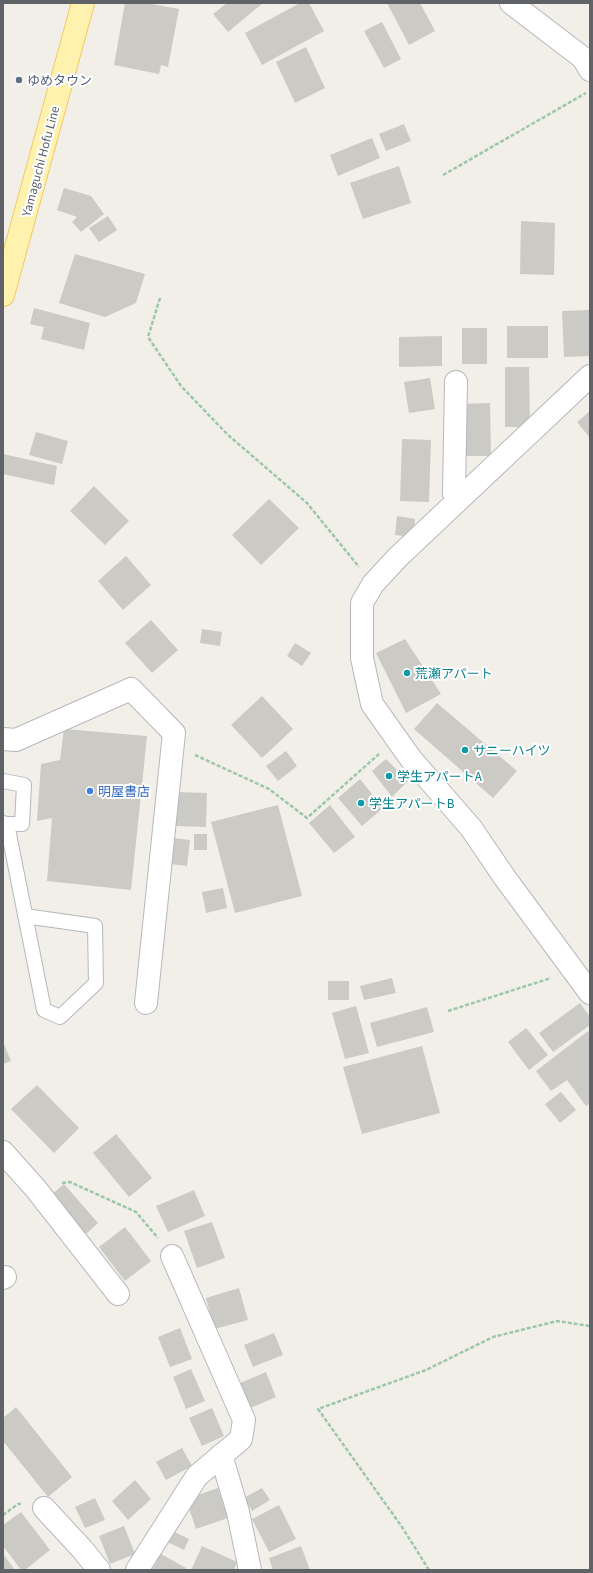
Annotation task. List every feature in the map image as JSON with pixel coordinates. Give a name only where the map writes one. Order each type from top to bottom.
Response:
[{"type":"main road","name":"Yamaguchi Hofu Line","points":[[3,295],[83,3]]},
{"type":"street","points":[[511,3],[583,58],[590,70]]},
{"type":"street","points":[[590,376],[398,557],[374,584],[362,603],[362,658],[372,704],[410,759],[471,828],[505,878],[590,993]]},
{"type":"street","points":[[456,382],[454,493],[458,500]]},
{"type":"street","points":[[3,739],[16,740],[132,689],[174,733],[146,1003]]},
{"type":"street","points":[[3,1152],[36,1190],[118,1294]]},
{"type":"street","points":[[137,1570],[197,1476],[241,1439],[244,1420],[172,1256]]},
{"type":"street","points":[[221,1455],[238,1512],[250,1570]]},
{"type":"street","points":[[44,1508],[82,1549],[99,1570]]},
{"type":"lane","points":[[3,781],[24,784],[22,824],[5,824],[44,1010],[60,1017],[96,983],[95,926],[25,916]]},
{"type":"path","points":[[443,175],[590,91]]},
{"type":"path","points":[[160,298],[148,337],[181,386],[228,435],[307,503],[374,584]]},
{"type":"path","points":[[174,733],[196,755],[269,789],[308,818],[396,739]]},
{"type":"path","points":[[448,1010],[573,971]]},
{"type":"path","points":[[36,1190],[70,1182],[136,1212],[172,1256]]},
{"type":"path","points":[[429,1570],[402,1527],[318,1409],[426,1370],[494,1337],[557,1322],[590,1326]]},
{"type":"building","points":[[125,3],[146,3],[179,9],[168,67],[161,65],[159,74],[114,65]]},
{"type":"building","points":[[227,3],[263,3],[228,32],[213,14]]},
{"type":"building","points":[[300,3],[309,3],[324,31],[262,65],[245,33]]},
{"type":"building","points":[[387,3],[420,3],[435,31],[409,45]]},
{"type":"building","points":[[382,22],[401,59],[384,68],[364,31]]},
{"type":"building","points":[[306,47],[325,88],[295,103],[276,62]]},
{"type":"building","points":[[404,124],[411,141],[386,151],[379,134]]},
{"type":"building","points":[[372,138],[380,158],[338,176],[330,155]]},
{"type":"building","points":[[399,166],[411,203],[363,219],[350,183]]},
{"type":"building","points":[[64,188],[91,196],[104,214],[81,232],[72,222],[77,217],[57,210]]},
{"type":"building","points":[[108,216],[117,230],[99,242],[89,228]]},
{"type":"building","points":[[521,221],[555,223],[554,275],[520,274]]},
{"type":"building","points":[[75,254],[145,274],[136,303],[105,317],[59,303]]},
{"type":"building","points":[[34,308],[90,323],[84,350],[41,339],[44,327],[30,324]]},
{"type":"building","points":[[590,310],[590,356],[564,357],[562,311]]},
{"type":"building","points":[[507,326],[548,326],[548,358],[507,358]]},
{"type":"building","points":[[462,328],[487,328],[487,364],[462,364]]},
{"type":"building","points":[[442,336],[442,366],[399,367],[399,337]]},
{"type":"building","points":[[505,367],[529,367],[530,427],[505,427]]},
{"type":"building","points":[[430,378],[435,409],[409,413],[404,382]]},
{"type":"building","points":[[490,403],[491,456],[463,456],[461,404]]},
{"type":"building","points":[[590,411],[590,438],[577,422]]},
{"type":"building","points":[[36,432],[68,441],[62,464],[29,455]]},
{"type":"building","points":[[402,439],[431,440],[429,502],[400,501]]},
{"type":"building","points":[[3,454],[57,466],[54,485],[3,474]]},
{"type":"building","points":[[94,486],[129,521],[105,545],[70,511]]},
{"type":"building","points":[[269,499],[299,528],[261,565],[232,535]]},
{"type":"building","points":[[397,516],[415,519],[413,537],[395,535]]},
{"type":"building","points":[[126,556],[151,585],[123,610],[98,581]]},
{"type":"building","points":[[151,620],[178,650],[152,673],[125,643]]},
{"type":"building","points":[[202,629],[222,632],[220,646],[200,643]]},
{"type":"building","name":"荒瀬アパート","points":[[405,639],[441,694],[406,713],[376,653]]},
{"type":"building","points":[[295,643],[311,653],[302,666],[287,656]]},
{"type":"building","points":[[262,696],[293,729],[262,758],[231,725]]},
{"type":"building","name":"サニーハイツ","points":[[437,703],[517,771],[493,798],[414,729]]},
{"type":"building","name":"明屋書店","points":[[64,729],[147,736],[131,890],[47,881],[52,818],[37,821],[41,764],[60,760]]},
{"type":"building","points":[[286,751],[297,766],[278,781],[266,766]]},
{"type":"building","name":"学生アパートA","points":[[386,759],[408,781],[392,797],[372,771]]},
{"type":"building","name":"学生アパートB","points":[[360,779],[383,808],[362,826],[338,798]]},
{"type":"building","points":[[177,792],[207,793],[206,827],[176,826]]},
{"type":"building","points":[[278,805],[302,896],[235,913],[211,822]]},
{"type":"building","points":[[330,805],[355,837],[334,853],[309,823]]},
{"type":"building","points":[[194,834],[207,834],[207,850],[194,850]]},
{"type":"building","points":[[174,838],[190,840],[187,866],[171,864]]},
{"type":"building","points":[[223,888],[227,908],[206,913],[202,892]]},
{"type":"building","points":[[392,978],[396,993],[364,1000],[360,986]]},
{"type":"building","points":[[328,981],[349,981],[349,1000],[328,1000]]},
{"type":"building","points":[[580,1003],[590,1017],[590,1025],[553,1052],[539,1033]]},
{"type":"building","points":[[356,1006],[369,1053],[345,1059],[332,1013]]},
{"type":"building","points":[[427,1007],[434,1032],[377,1047],[370,1023]]},
{"type":"building","points":[[526,1028],[548,1055],[529,1070],[508,1042]]},
{"type":"building","points":[[588,1031],[590,1034],[590,1103],[586,1106],[567,1080],[551,1091],[536,1071]]},
{"type":"building","points":[[3,1042],[11,1061],[3,1064]]},
{"type":"building","points":[[422,1046],[440,1113],[362,1134],[343,1067]]},
{"type":"building","points":[[37,1085],[79,1128],[54,1153],[11,1109]]},
{"type":"building","points":[[561,1092],[576,1110],[560,1123],[545,1104]]},
{"type":"building","points":[[116,1134],[152,1178],[129,1197],[93,1153]]},
{"type":"building","points":[[64,1184],[98,1223],[85,1235],[51,1195]]},
{"type":"building","points":[[194,1190],[205,1216],[168,1232],[156,1206]]},
{"type":"building","points":[[212,1222],[225,1258],[197,1268],[184,1231]]},
{"type":"building","points":[[125,1227],[151,1261],[125,1281],[99,1247]]},
{"type":"building","points":[[239,1288],[248,1320],[214,1329],[206,1298]]},
{"type":"building","points":[[180,1328],[192,1359],[170,1367],[158,1337]]},
{"type":"building","points":[[274,1333],[283,1355],[253,1367],[244,1345]]},
{"type":"building","points":[[191,1369],[205,1401],[186,1409],[173,1377]]},
{"type":"building","points":[[266,1372],[276,1397],[248,1409],[238,1384]]},
{"type":"building","points":[[16,1407],[72,1477],[48,1497],[3,1441],[3,1418]]},
{"type":"building","points":[[212,1408],[224,1436],[202,1446],[189,1418]]},
{"type":"building","points":[[182,1448],[192,1466],[166,1480],[156,1462]]},
{"type":"building","points":[[135,1480],[151,1499],[128,1520],[112,1501]]},
{"type":"building","points":[[218,1488],[228,1518],[196,1529],[186,1499]]},
{"type":"building","points":[[262,1488],[270,1500],[252,1511],[244,1498]]},
{"type":"building","points":[[95,1498],[105,1520],[85,1528],[75,1507]]},
{"type":"building","points":[[279,1505],[296,1539],[269,1552],[252,1519]]},
{"type":"building","points":[[21,1512],[50,1550],[25,1570],[21,1570],[3,1546],[3,1525]]},
{"type":"building","points":[[124,1526],[135,1554],[110,1564],[99,1536]]},
{"type":"building","points":[[166,1528],[189,1539],[184,1550],[161,1539]]},
{"type":"building","points":[[202,1546],[237,1562],[234,1570],[191,1570]]},
{"type":"building","points":[[301,1546],[310,1570],[273,1570],[269,1558]]},
{"type":"building","points":[[3,1554],[15,1570],[3,1570]]},
{"type":"building","points":[[161,1554],[186,1568],[185,1570],[152,1570]]},
{"type":"place","name":"ゆめタウン","points":[[19,80]]},
{"type":"place","name":"荒瀬アパート","points":[[407,673]]},
{"type":"place","name":"サニーハイツ","points":[[465,750]]},
{"type":"place","name":"学生アパートA","points":[[389,776]]},
{"type":"place","name":"明屋書店","points":[[90,791]]},
{"type":"place","name":"学生アパートB","points":[[361,803]]}]
